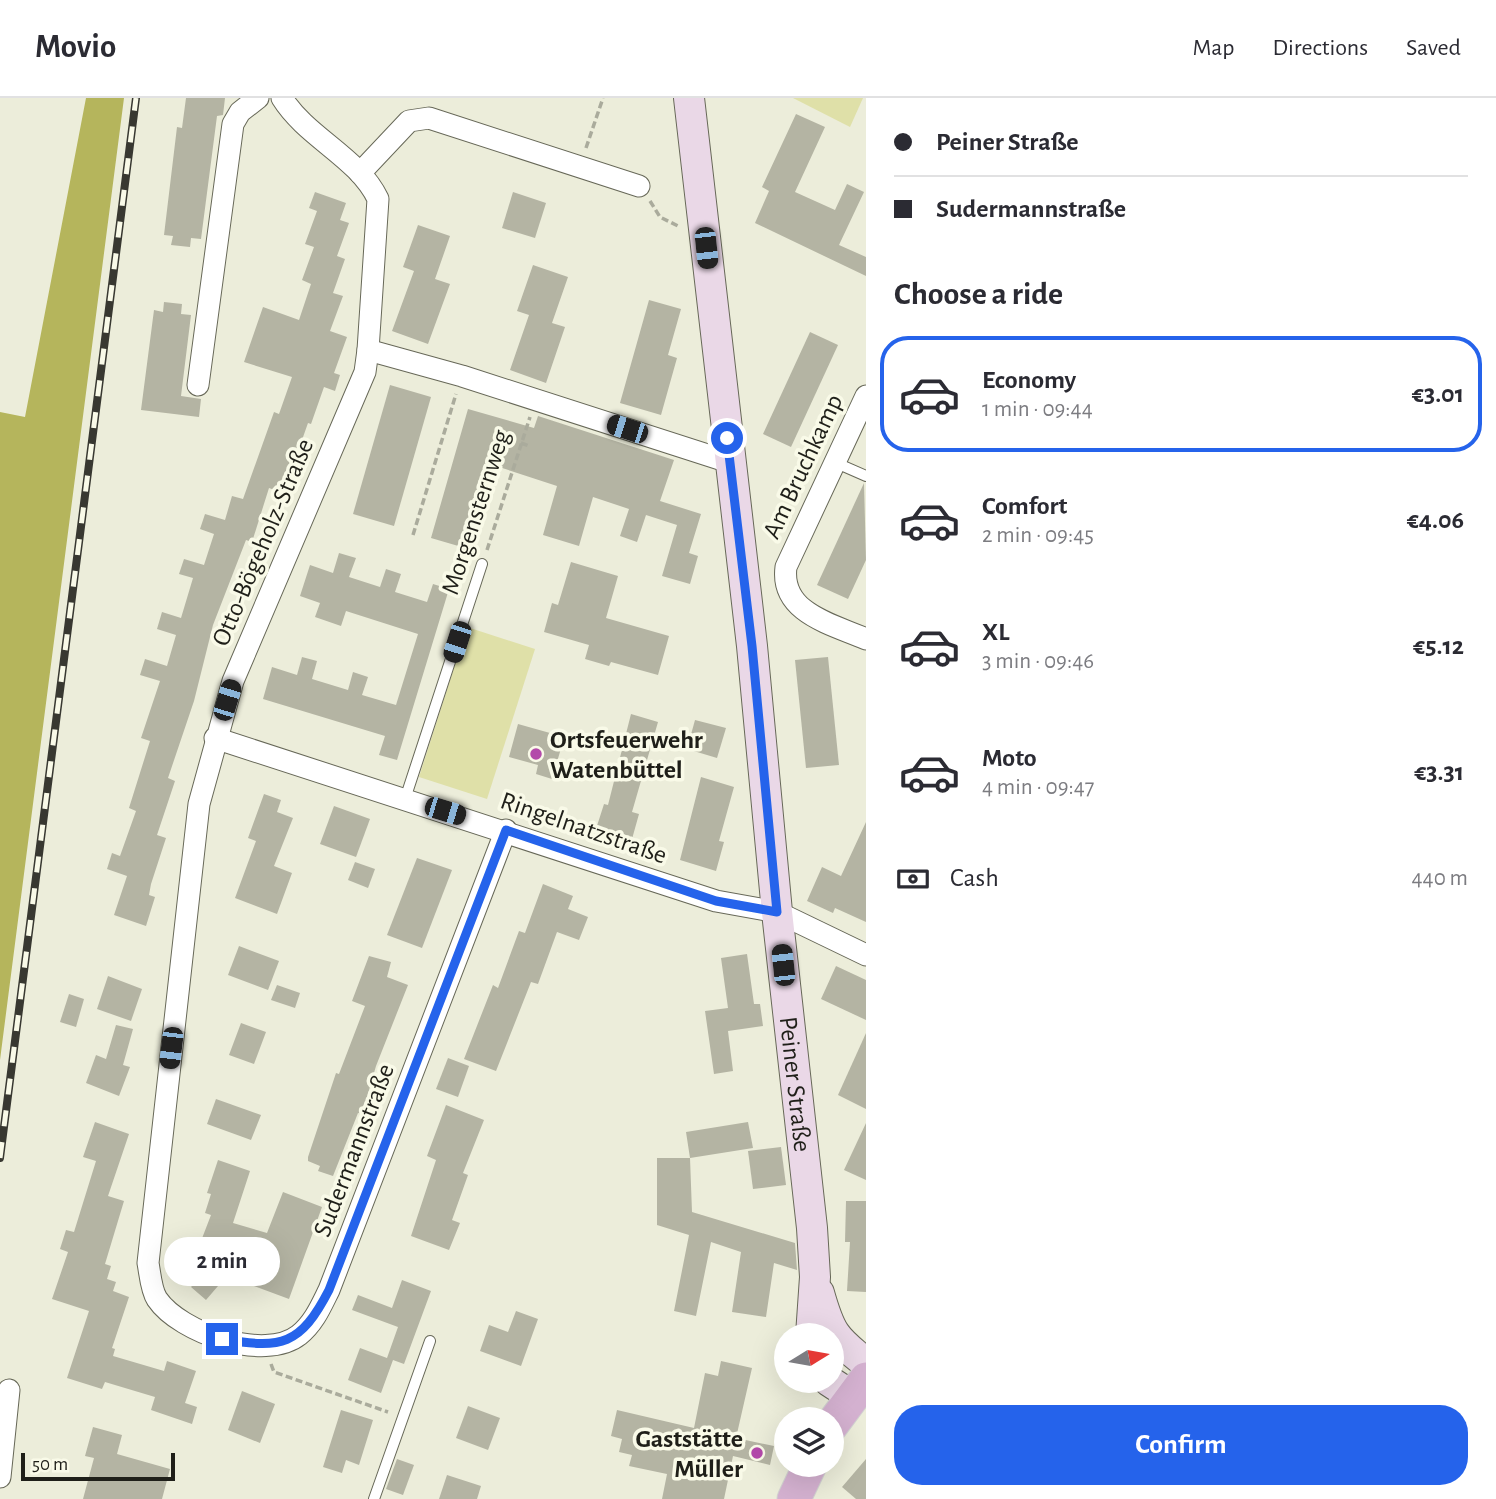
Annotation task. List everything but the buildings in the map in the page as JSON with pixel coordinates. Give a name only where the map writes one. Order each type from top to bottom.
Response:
[{"type":"main road","name":"Peiner Straße","points":[[689,98],[752,646],[777,912],[811,1214],[815,1277],[812,1323]]},
{"type":"main road","name":"Peiner Straße","points":[[815,1277],[828,1323],[839,1341],[866,1363]]},
{"type":"main road","points":[[839,1407],[849,1385]]},
{"type":"main road","points":[[794,1499],[804,1477]]},
{"type":"street","points":[[198,384],[233,124],[240,112],[258,98]]},
{"type":"street","name":"Otto-Bögeholz-Straße","points":[[156,1298],[148,1263],[152,1204],[199,804],[215,738],[233,681],[365,372],[368,349],[378,199],[370,182],[305,127],[282,98]]},
{"type":"street","points":[[360,173],[410,121],[429,118],[639,186]]},
{"type":"street","points":[[368,349],[536,399],[729,462]]},
{"type":"street","name":"Am Bruchkamp","points":[[866,396],[786,567],[784,580],[789,596],[800,609],[866,639]]},
{"type":"street","name":"Ringelnatzstraße","points":[[215,738],[506,830],[716,901],[777,912],[866,955]]},
{"type":"street","name":"Sudermannstraße","points":[[156,1298],[176,1318],[194,1328],[222,1339],[263,1346],[298,1336],[315,1317],[329,1290],[506,830]]},
{"type":"street","points":[[0,1477],[9,1390]]},
{"type":"lane","points":[[834,462],[866,476]]},
{"type":"lane","name":"Morgensternweg","points":[[405,799],[482,564]]},
{"type":"lane","points":[[374,1499],[430,1341]]},
{"type":"path","points":[[580,167],[603,98]]},
{"type":"path","points":[[639,186],[660,217],[678,227],[704,225]]},
{"type":"path","points":[[413,535],[462,376]]},
{"type":"path","name":"Morgensternweg","points":[[482,564],[536,399]]},
{"type":"path","points":[[522,443],[529,446]]},
{"type":"path","points":[[263,1346],[274,1372],[403,1418]]},
{"type":"green space","points":[[793,98],[863,98],[850,127]]},
{"type":"green space","points":[[467,627],[535,649],[487,799],[419,777]]},
{"type":"shaded area","points":[[86,98],[124,98],[0,1060],[0,412],[25,417]]},
{"type":"railway","points":[[0,1158],[136,98]]},
{"type":"place","name":"Ortsfeuerwehr Watenbüttel","points":[[536,754]]},
{"type":"place","name":"Gaststätte Müller","points":[[757,1453]]},
{"type":"route","points":[[222,1339],[263,1346],[298,1336],[315,1317],[329,1290],[506,830],[716,901],[777,912],[752,646],[727,438]]}]
